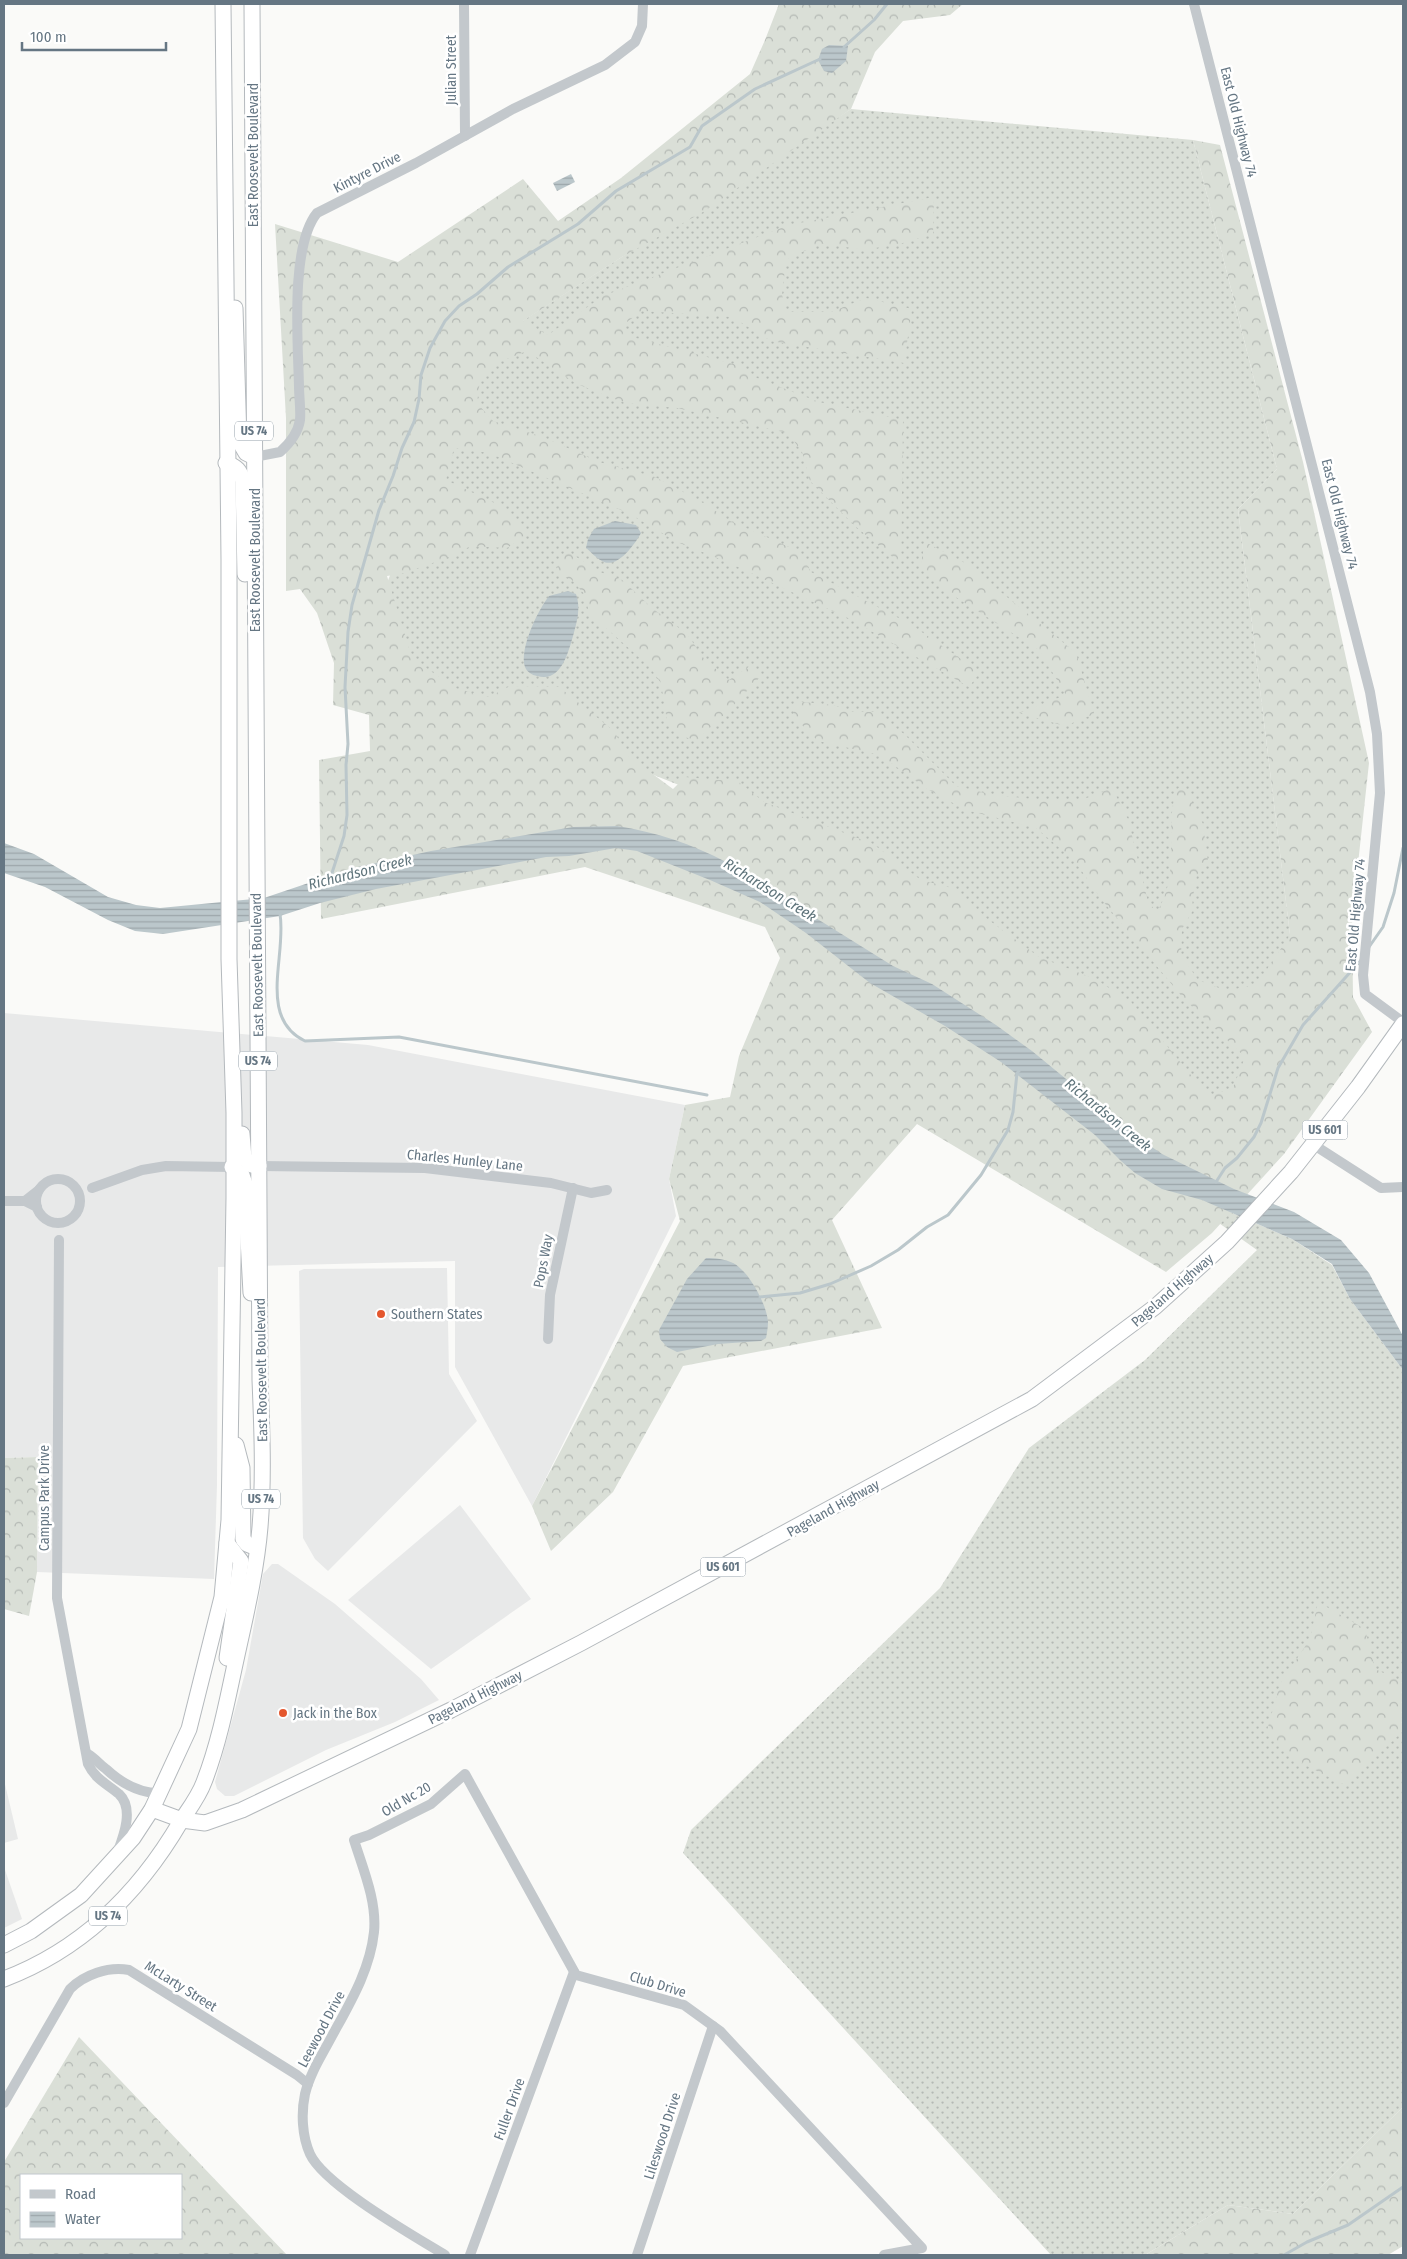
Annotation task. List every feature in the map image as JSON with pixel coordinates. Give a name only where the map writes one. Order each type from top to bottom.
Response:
[{"type":"highway","name":"East Roosevelt Boulevard","points":[[4,1945],[31,1931],[81,1895],[133,1838],[152,1809],[189,1729],[222,1597],[227,1543],[232,1429],[232,1167],[234,1113],[229,959],[230,854],[223,4]]},
{"type":"highway","name":"East Roosevelt Boulevard","points":[[4,1979],[62,1950],[104,1919],[133,1891],[167,1845],[203,1784],[226,1703],[248,1607],[260,1528],[263,1452],[260,1339],[256,858],[252,4]]},
{"type":"highway","points":[[224,254],[233,269],[238,441],[246,453],[254,457]]},
{"type":"highway","points":[[226,463],[236,466],[243,481],[248,635],[255,662]]},
{"type":"highway","points":[[231,1016],[239,1064],[243,1156],[249,1163],[259,1166]]},
{"type":"highway","name":"Pageland Highway","points":[[152,1809],[182,1820],[205,1823],[242,1810],[451,1710],[766,1545],[1032,1399],[1155,1307],[1227,1242],[1292,1172],[1314,1145],[1403,1023]]},
{"type":"highway","points":[[232,1167],[242,1175],[245,1184],[249,1280],[260,1339]]},
{"type":"highway","points":[[232,1429],[242,1468],[243,1539],[247,1544],[257,1548]]},
{"type":"highway","points":[[226,1703],[222,1687],[240,1561],[227,1543]]},
{"type":"street","name":"Julian Street","points":[[464,4],[465,136]]},
{"type":"street","name":"Kintyre Drive","points":[[254,457],[280,452],[295,434],[300,420],[298,338],[300,262],[303,244],[312,220],[324,208],[465,136],[513,109],[604,65],[635,42],[642,26],[643,4]]},
{"type":"street","name":"East Old Highway 74","points":[[1194,4],[1370,692],[1378,734],[1380,793],[1363,975],[1365,994],[1403,1023]]},
{"type":"street","points":[[1314,1145],[1381,1188],[1403,1187]]},
{"type":"street","points":[[40,1190],[36,1199],[40,1214],[52,1222],[66,1222],[77,1213],[81,1199],[92,1188],[142,1170],[166,1166],[232,1167]]},
{"type":"street","name":"Charles Hunley Lane","points":[[259,1166],[425,1168],[551,1183],[591,1193],[607,1190]]},
{"type":"street","points":[[25,1201],[40,1190],[48,1181],[55,1179],[62,1179],[75,1186],[92,1188]]},
{"type":"street","points":[[75,1186],[81,1199]]},
{"type":"street","name":"Pops Way","points":[[548,1339],[550,1295],[573,1188]]},
{"type":"street","points":[[4,1201],[25,1201],[37,1207]]},
{"type":"street","name":"Campus Park Drive","points":[[52,1222],[59,1240]]},
{"type":"street","name":"Campus Park Drive","points":[[66,1222],[59,1240],[57,1598],[88,1754],[88,1764],[96,1777],[117,1793],[125,1804],[126,1824],[117,1855]]},
{"type":"street","points":[[88,1754],[112,1775],[135,1788],[145,1792],[159,1793]]},
{"type":"street","name":"Old Nc 20","points":[[354,1840],[369,1835],[431,1804],[465,1774],[574,1972]]},
{"type":"street","name":"Leewood Drive","points":[[354,1840],[373,1907],[372,1939],[368,1962],[356,1993],[311,2073],[304,2096],[303,2131],[311,2156],[336,2184],[445,2255]]},
{"type":"street","name":"McLarty Street","points":[[4,2103],[70,1990],[77,1982],[95,1973],[120,1968],[129,1970],[297,2075],[308,2084]]},
{"type":"street","name":"Club Drive","points":[[574,1972],[576,1975],[684,2005],[713,2026],[922,2248],[884,2255]]},
{"type":"street","name":"Fuller Drive","points":[[470,2255],[574,1972]]},
{"type":"street","name":"Lileswood Drive","points":[[636,2255],[713,2026]]},
{"type":"shaded area","points":[[4,1013],[368,1045],[685,1105],[669,1179],[676,1216],[532,1506],[455,1367],[455,1261],[218,1267],[217,1485],[214,1579],[37,1572],[38,1457],[4,1458]]},
{"type":"shaded area","points":[[447,1268],[449,1374],[477,1421],[328,1571],[315,1559],[303,1538],[299,1271],[304,1269]]},
{"type":"shaded area","points":[[460,1505],[531,1599],[431,1669],[348,1600]]},
{"type":"shaded area","points":[[272,1564],[278,1564],[335,1604],[421,1679],[439,1700],[395,1722],[326,1750],[234,1796],[225,1796],[217,1789],[215,1782],[246,1670],[263,1574]]},
{"type":"shaded area","points":[[4,1780],[18,1839],[4,1843]]},
{"type":"shaded area","points":[[4,1867],[22,1919],[4,1928]]},
{"type":"green space","points":[[779,4],[963,4],[950,15],[903,21],[875,52],[851,109],[703,212],[622,257],[523,321],[548,335],[603,296],[789,225],[934,197],[933,234],[903,243],[864,250],[821,243],[786,260],[782,295],[787,312],[831,312],[866,298],[912,309],[904,363],[771,341],[732,317],[642,311],[620,327],[636,338],[737,365],[757,378],[819,402],[903,420],[901,564],[855,526],[810,481],[802,452],[788,433],[677,408],[625,403],[577,384],[527,351],[494,364],[480,380],[477,403],[493,421],[543,437],[599,462],[655,477],[706,504],[728,520],[800,552],[811,572],[910,624],[980,672],[969,687],[850,619],[725,561],[677,542],[630,514],[489,453],[454,448],[446,480],[503,507],[529,534],[507,548],[471,546],[447,558],[401,574],[387,576],[412,658],[455,688],[489,697],[510,686],[559,687],[614,731],[627,755],[673,789],[685,777],[736,780],[764,802],[873,844],[921,880],[956,889],[986,918],[1039,957],[1095,979],[1131,1002],[1208,1096],[1233,1088],[1245,1057],[1184,999],[1102,900],[1074,860],[1036,828],[966,810],[927,789],[880,755],[818,741],[793,716],[794,701],[833,705],[853,712],[875,712],[904,734],[956,786],[994,795],[1050,801],[1084,799],[1112,788],[1128,819],[1148,902],[1157,912],[1169,881],[1173,804],[1177,789],[1184,786],[1203,824],[1208,862],[1197,875],[1192,896],[1193,910],[1182,929],[1181,955],[1198,980],[1227,991],[1257,984],[1290,935],[1238,509],[1277,469],[1193,140],[1220,145],[1303,462],[1369,763],[1352,919],[1353,997],[1372,1032],[1284,1154],[1212,1233],[1166,1272],[917,1124],[832,1220],[882,1328],[683,1366],[613,1492],[551,1551],[532,1506],[680,1221],[669,1179],[685,1105],[730,1097],[739,1056],[780,958],[765,927],[585,867],[321,919],[319,760],[370,751],[369,715],[333,705],[334,663],[317,613],[300,589],[286,591],[286,418],[275,224],[398,262],[523,179],[558,221],[621,178],[750,74]]},
{"type":"green space","points":[[851,109],[1193,140],[1277,469],[1238,509],[1293,959],[1223,1209],[1292,1239],[1332,1265],[1350,1299],[1403,1370],[1403,2107],[1293,2214],[1228,2205],[1145,2255],[1051,2255],[683,1853],[691,1830],[940,1588],[1029,1448],[1145,1360],[1257,1250],[1216,1221],[825,843],[389,670],[384,591],[476,351]]},
{"type":"green space","points":[[925,542],[965,563],[1076,653],[1094,714],[1065,726],[1019,713],[1066,695],[1039,650],[943,589],[920,568]]},
{"type":"green space","points":[[567,551],[600,572],[622,580],[652,608],[687,634],[705,660],[729,680],[750,666],[762,675],[697,740],[679,736],[667,721],[661,683],[649,666],[589,613],[585,595],[572,580],[554,573]]},
{"type":"green space","points":[[38,1457],[37,1572],[29,1616],[4,1609],[4,1458]]},
{"type":"green space","points":[[1318,1602],[1365,1629],[1375,1669],[1403,1682],[1403,1731],[1345,1785],[1299,1762],[1266,1734],[1280,1684],[1310,1639]]},
{"type":"green space","points":[[79,2037],[287,2255],[4,2255],[4,2162]]},
{"type":"green space","points":[[1403,2107],[1403,2246],[1388,2255],[1145,2255],[1228,2205],[1293,2214]]},
{"type":"water","points":[[829,45],[848,46],[846,61],[832,73],[824,71],[818,60],[822,49]]},
{"type":"water","points":[[571,174],[575,182],[557,191],[553,183]]},
{"type":"water","points":[[615,521],[636,525],[641,533],[625,554],[614,562],[608,563],[600,560],[586,548],[588,539],[594,529]]},
{"type":"water","points":[[568,591],[576,594],[578,615],[566,658],[558,671],[552,675],[545,677],[533,675],[526,669],[524,659],[527,640],[531,630],[549,596]]},
{"type":"water","name":"Richardson Creek","points":[[617,826],[673,840],[726,862],[893,966],[932,984],[996,1025],[1032,1051],[1133,1134],[1162,1154],[1234,1189],[1294,1212],[1341,1240],[1369,1273],[1403,1336],[1403,1370],[1350,1299],[1332,1264],[1292,1239],[1202,1200],[1162,1189],[1135,1173],[1095,1135],[1001,1062],[945,1026],[870,983],[806,933],[760,902],[637,851],[616,848],[569,856],[546,857],[376,889],[320,903],[280,916],[163,934],[135,931],[108,920],[45,887],[4,873],[4,843],[34,854],[108,897],[136,905],[160,908],[264,898],[353,868],[431,851],[573,827]]},
{"type":"water","points":[[706,1258],[720,1259],[733,1263],[751,1281],[761,1298],[767,1315],[766,1338],[761,1341],[718,1344],[677,1352],[667,1347],[660,1339],[659,1330],[687,1279]]},
{"type":"waterway","points":[[844,47],[874,20],[887,4]]},
{"type":"waterway","name":"Richardson Creek","points":[[330,879],[344,836],[347,815],[346,765],[348,744],[345,687],[348,632],[352,605],[379,510],[402,448],[414,422],[419,399],[421,375],[430,348],[445,321],[459,306],[477,294],[508,267],[578,224],[616,191],[690,147],[702,126],[755,89],[820,59]]},
{"type":"waterway","points":[[1369,947],[1383,927],[1394,893],[1403,848]]},
{"type":"waterway","points":[[280,914],[278,1002],[282,1017],[290,1031],[305,1041],[399,1037],[707,1095]]},
{"type":"waterway","points":[[1216,1182],[1225,1168],[1237,1158],[1254,1137],[1261,1123],[1278,1068],[1303,1025],[1362,959]]},
{"type":"waterway","points":[[760,1297],[800,1293],[830,1284],[871,1266],[898,1250],[927,1227],[948,1215],[981,1175],[1008,1130],[1013,1112],[1017,1073],[1019,1071]]},
{"type":"waterway","points":[[1284,2255],[1307,2242],[1348,2225],[1403,2187]]},
{"type":"place","name":"Southern States","points":[[381,1314]]},
{"type":"place","name":"Jack in the Box","points":[[283,1713]]}]
